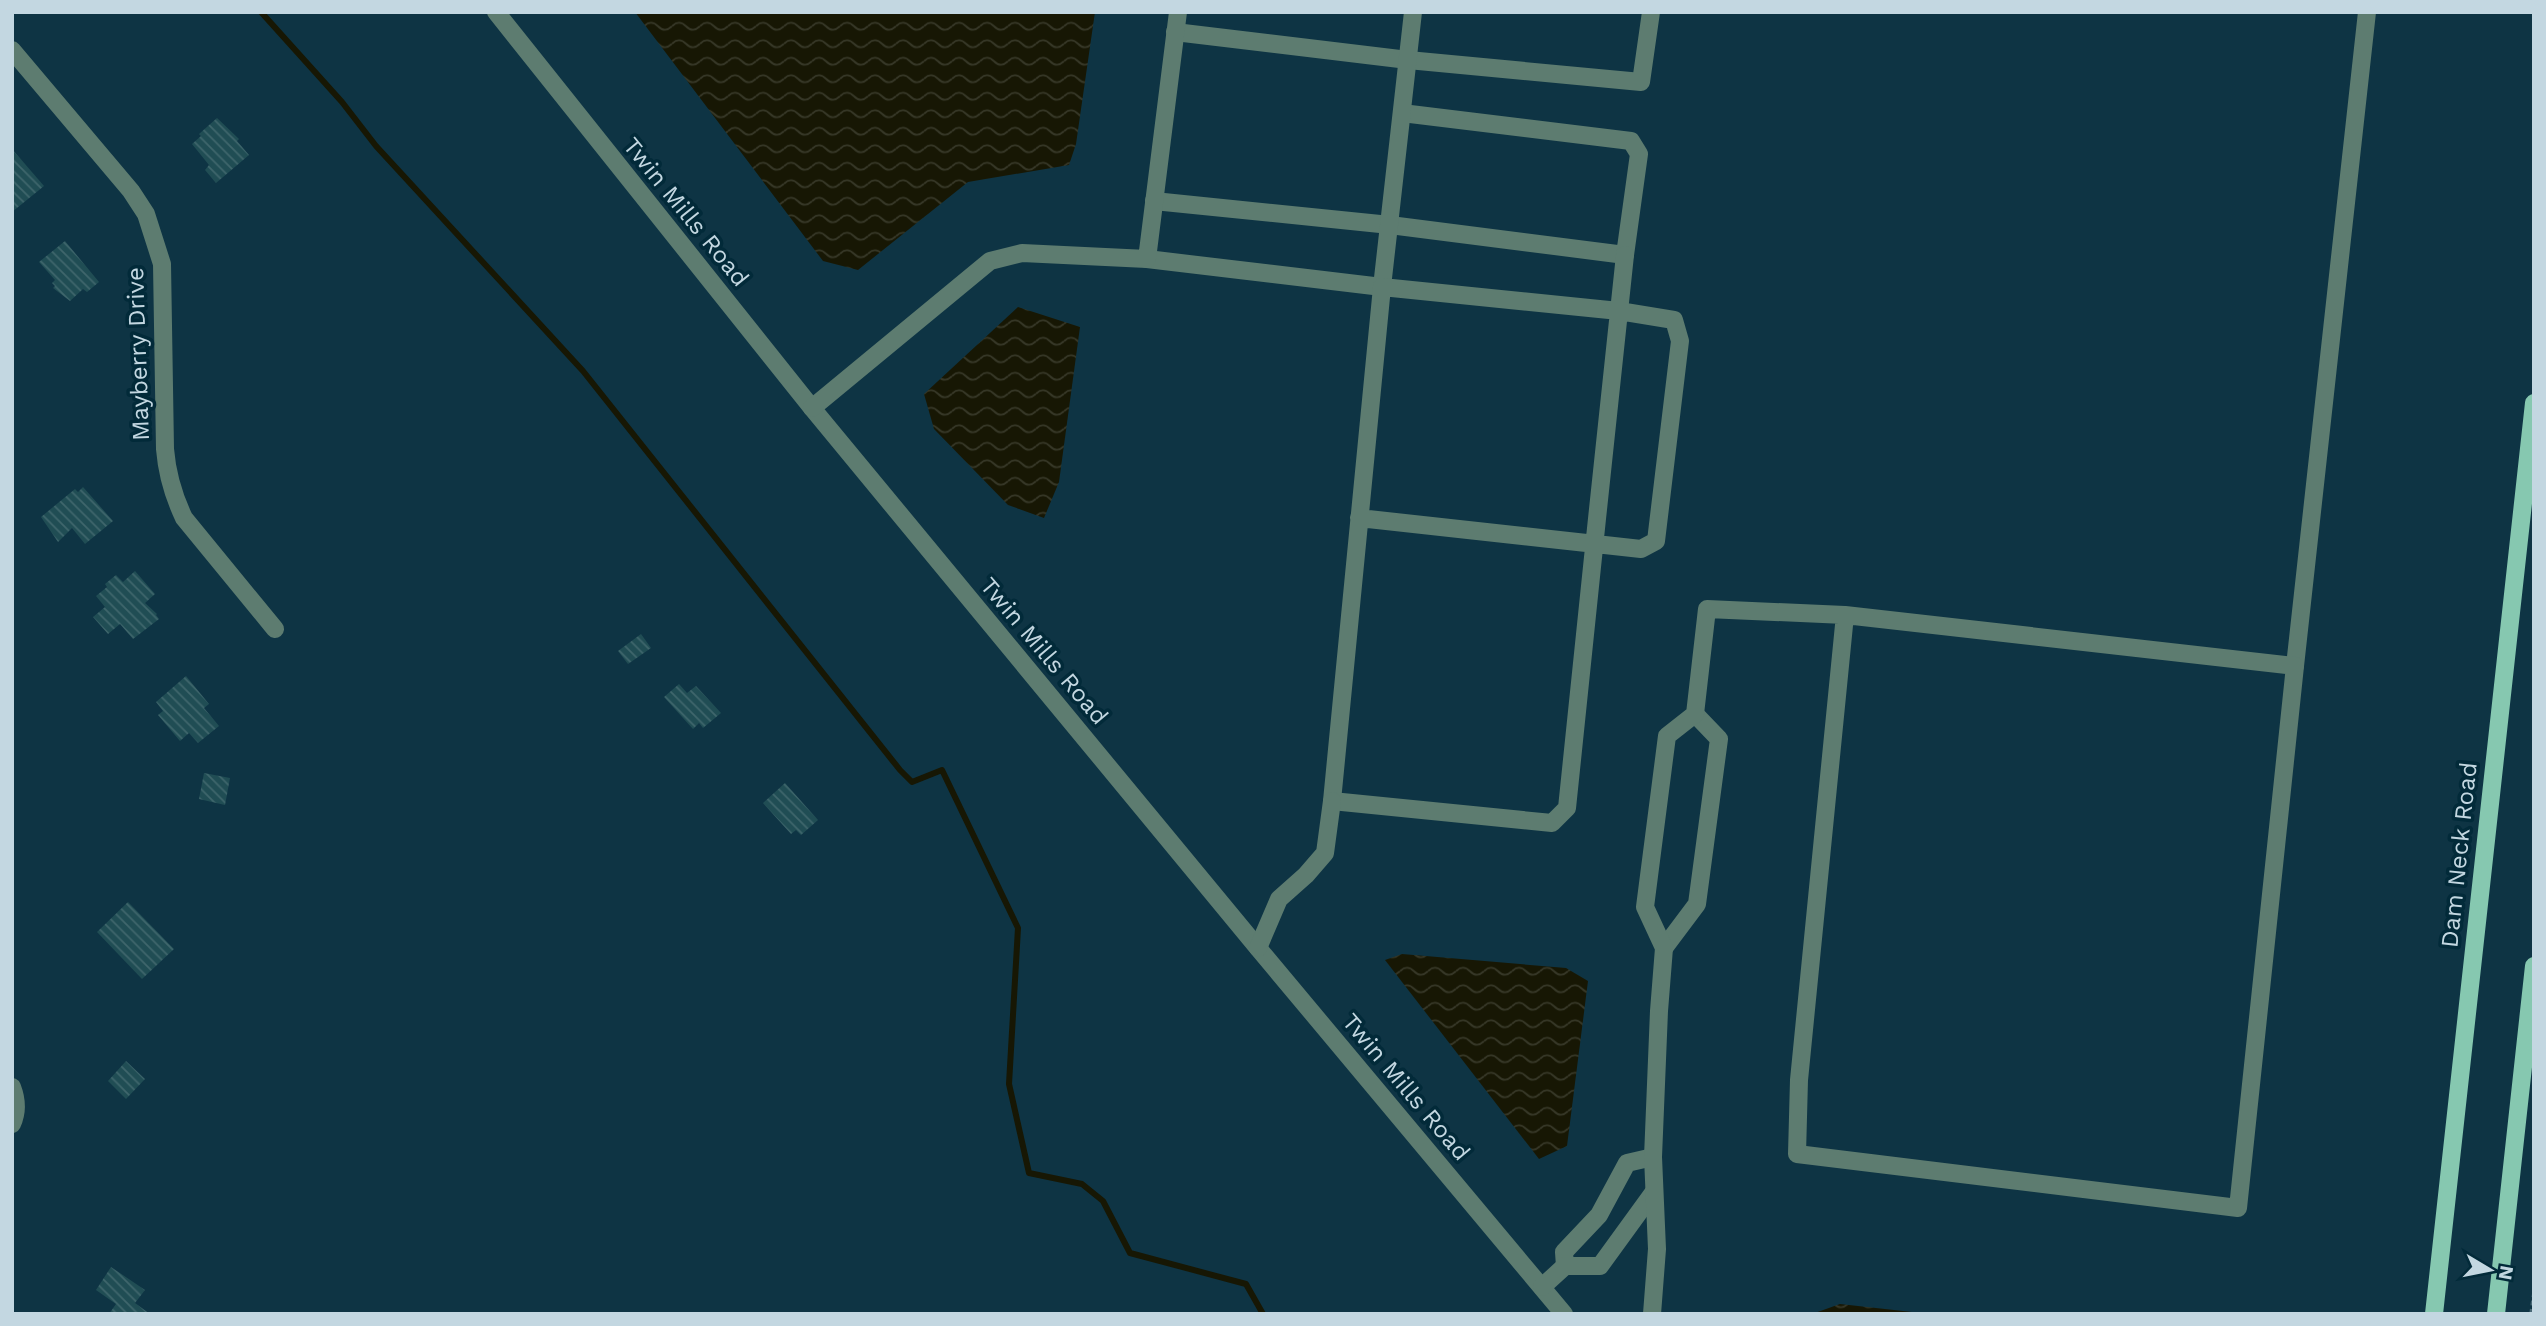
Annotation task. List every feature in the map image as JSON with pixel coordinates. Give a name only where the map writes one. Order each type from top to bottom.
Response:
[{"type":"main road","name":"Dam Neck Road","points":[[2434,1314],[2534,402]]},
{"type":"main road","points":[[2496,1314],[2534,966]]},
{"type":"street","name":"Twin Mills Road","points":[[496,12],[812,408],[1564,1314]]},
{"type":"street","points":[[1147,260],[1178,12]]},
{"type":"street","points":[[1258,948],[1279,899],[1306,876],[1325,853],[1382,286],[1413,12]]},
{"type":"street","points":[[1175,32],[1408,60],[1641,82],[1651,12]]},
{"type":"street","points":[[1845,615],[1799,1080],[1797,1154],[2238,1208],[2367,12]]},
{"type":"street","name":"Mayberry Drive","points":[[12,50],[131,191],[146,214],[162,264],[167,474],[184,518],[275,629]]},
{"type":"street","points":[[1332,801],[1552,823],[1567,808],[1625,255],[1639,155],[1631,141],[1402,113]]},
{"type":"street","points":[[1154,201],[1390,225],[1625,255]]},
{"type":"street","points":[[812,408],[990,261],[1022,253],[1147,260],[1619,311],[1674,320],[1680,341],[1656,541],[1641,549],[1359,518]]},
{"type":"street","points":[[1652,1314],[1657,1249],[1653,1157],[1664,948],[1645,907],[1667,736],[1695,714],[1707,609],[1845,615],[2295,666]]},
{"type":"street","points":[[1664,948],[1697,904],[1719,739],[1695,714]]},
{"type":"street","points":[[12,1087],[17,1102],[12,1124]]},
{"type":"street","points":[[1565,1266],[1564,1252],[1599,1215],[1627,1163],[1653,1157]]},
{"type":"street","points":[[1542,1287],[1565,1266],[1600,1266],[1653,1193]]},
{"type":"path","points":[[2532,1314],[2534,1292]]},
{"type":"water","points":[[635,12],[1095,12],[1076,144],[1069,165],[968,182],[858,270],[823,261]]},
{"type":"water","points":[[1018,307],[1080,327],[1059,482],[1044,518],[1008,505],[934,429],[924,394]]},
{"type":"water","points":[[1402,954],[1566,968],[1588,981],[1567,1146],[1539,1159],[1385,960]]},
{"type":"water","points":[[1840,1304],[1930,1314],[1812,1314]]},
{"type":"building","points":[[217,118],[239,139],[237,141],[249,155],[216,183],[205,170],[209,165],[192,144]]},
{"type":"building","points":[[12,149],[44,186],[12,212]]},
{"type":"building","points":[[65,241],[99,282],[87,292],[83,289],[70,301],[53,288],[55,286],[52,283],[55,280],[39,262]]},
{"type":"building","points":[[83,487],[113,521],[85,544],[72,528],[58,542],[41,517],[75,489],[78,492]]},
{"type":"building","points":[[135,571],[155,594],[145,603],[159,619],[133,639],[120,624],[108,634],[93,617],[105,607],[96,596],[116,575],[123,582]]},
{"type":"building","points":[[641,634],[651,648],[628,664],[618,651]]},
{"type":"building","points":[[186,676],[209,704],[204,708],[219,726],[198,743],[189,733],[180,741],[158,715],[163,711],[156,702]]},
{"type":"building","points":[[679,684],[687,693],[696,686],[721,713],[703,728],[699,723],[693,729],[664,697]]},
{"type":"building","points":[[204,773],[230,778],[225,805],[199,799]]},
{"type":"building","points":[[785,783],[818,820],[801,835],[796,830],[791,834],[763,803]]},
{"type":"building","points":[[128,902],[174,949],[142,979],[97,932]]},
{"type":"building","points":[[126,1061],[145,1079],[126,1099],[108,1081]]},
{"type":"building","points":[[111,1267],[145,1290],[135,1303],[150,1314],[109,1314],[116,1304],[96,1290]]},
{"type":"waterway","points":[[261,12],[342,102],[376,146],[583,371],[900,770],[912,782],[942,770],[1018,928],[1009,1084],[1029,1173],[1082,1184],[1103,1201],[1130,1253],[1246,1284],[1263,1314]]}]
